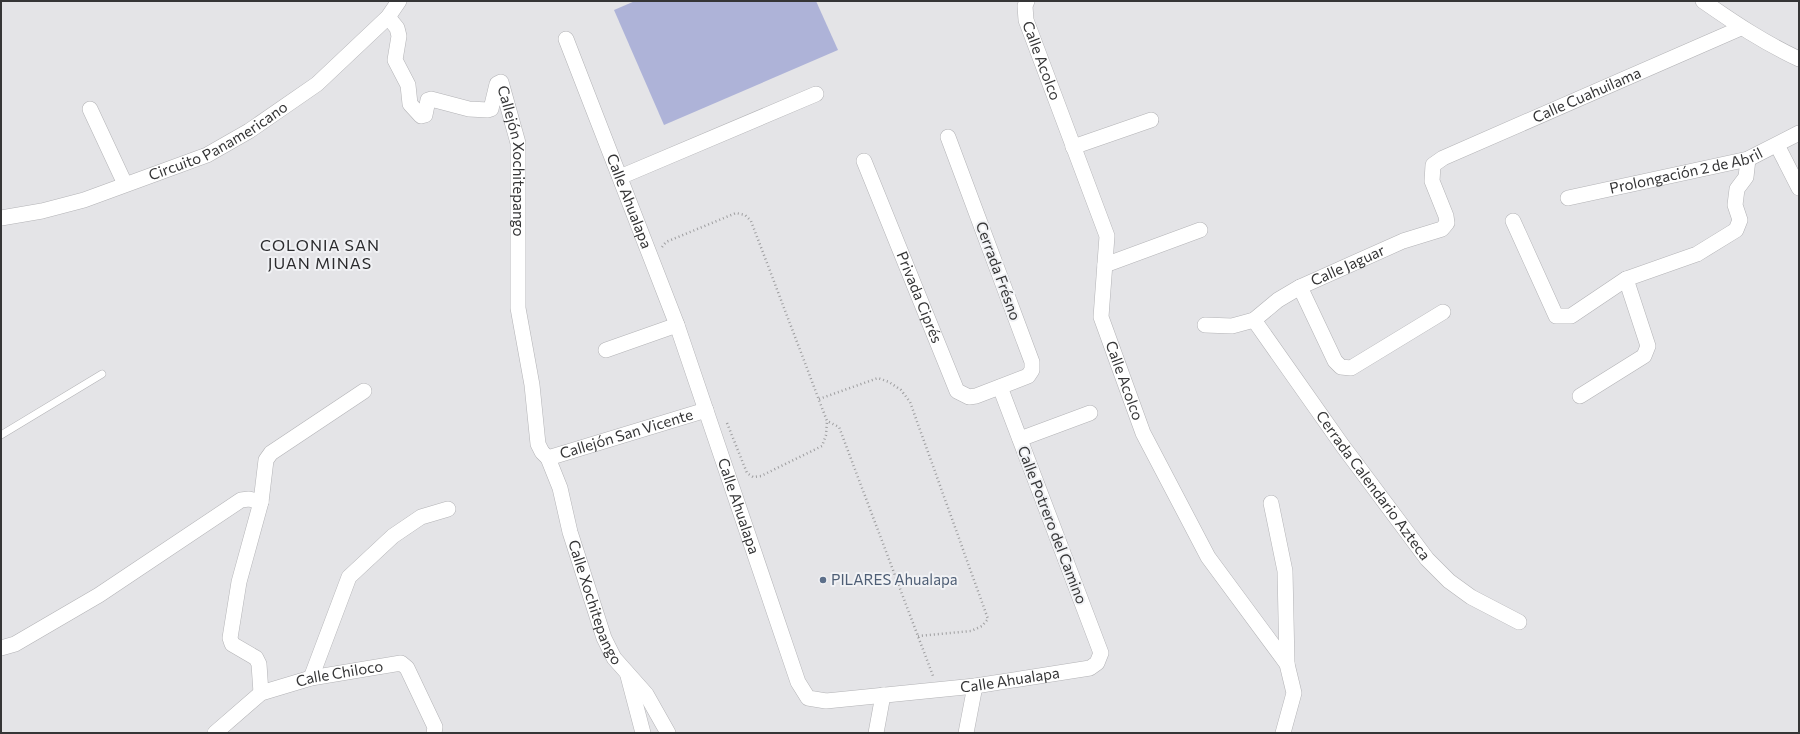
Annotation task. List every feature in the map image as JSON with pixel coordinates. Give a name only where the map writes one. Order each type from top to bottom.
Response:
[{"type":"street","name":"Circuito Panamericano","points":[[1,218],[42,211],[84,200],[207,155],[249,131],[317,84],[388,18],[399,1]]},
{"type":"street","name":"Calle Acolco","points":[[1027,1],[1025,6],[1026,20],[1107,236],[1101,317],[1143,433],[1208,557],[1287,664],[1294,693],[1283,733]]},
{"type":"street","points":[[1703,1],[1741,28],[1766,43],[1799,59]]},
{"type":"street","name":"Callejón Xochitepango","points":[[388,18],[396,28],[399,36],[395,60],[408,85],[410,104],[421,116],[425,115],[428,100],[431,99],[469,109],[491,109],[497,84],[501,82],[518,143],[518,308],[532,385],[538,444],[542,452],[548,458]]},
{"type":"street","name":"Calle Cuahuilama","points":[[1447,223],[1446,216],[1432,181],[1434,165],[1443,158],[1741,28]]},
{"type":"street","name":"Calle Ahualapa","points":[[566,39],[677,325],[798,682],[808,698],[826,701],[975,686],[1090,668],[1097,663]]},
{"type":"street","points":[[620,177],[816,94]]},
{"type":"street","points":[[90,110],[125,184]]},
{"type":"street","points":[[1073,147],[1151,120]]},
{"type":"street","name":"Prolongación 2 de Abril","points":[[1568,198],[1748,159],[1799,133]]},
{"type":"street","name":"Cerrada Frésno","points":[[948,137],[1032,362],[1032,370],[1028,376],[1000,387]]},
{"type":"street","points":[[1777,145],[1799,188]]},
{"type":"street","points":[[1513,221],[1556,316],[1572,316],[1626,279],[1697,254],[1736,230],[1740,220],[1735,205],[1737,189],[1746,177],[1748,159]]},
{"type":"street","name":"Privada Ciprés","points":[[864,161],[957,391],[969,397],[1000,387]]},
{"type":"street","name":"Calle Jaguar","points":[[1254,320],[1278,300],[1300,287],[1403,241],[1442,229],[1447,223]]},
{"type":"street","points":[[1105,265],[1200,230]]},
{"type":"street","points":[[1580,396],[1644,356],[1648,346],[1626,279]]},
{"type":"street","points":[[1300,287],[1335,361],[1341,367],[1351,368],[1444,312]]},
{"type":"street","points":[[1205,325],[1232,326],[1254,320]]},
{"type":"street","name":"Cerrada Calendario Azteca","points":[[1254,320],[1342,446],[1427,559],[1449,581],[1471,597],[1519,622]]},
{"type":"street","points":[[606,350],[677,325]]},
{"type":"street","name":"Calle Potrero del Camino","points":[[1000,387],[1101,653],[1097,663]]},
{"type":"street","points":[[261,693],[259,664],[256,658],[232,644],[230,638],[238,582],[261,502],[266,460],[271,452],[364,391]]},
{"type":"street","name":"Callejón San Vicente","points":[[548,458],[706,410]]},
{"type":"street","points":[[1020,439],[1090,413]]},
{"type":"street","name":"Calle Xochitepango","points":[[548,458],[560,488],[570,532],[604,638],[614,658],[646,694],[668,733]]},
{"type":"street","points":[[1,648],[16,644],[99,595],[241,500],[249,499],[261,502]]},
{"type":"street","points":[[1272,503],[1285,571],[1287,664]]},
{"type":"street","points":[[311,678],[349,577],[393,536],[421,517],[448,509]]},
{"type":"street","name":"Calle Chiloco","points":[[215,733],[261,693],[311,678],[401,663],[406,668],[435,727],[434,733]]},
{"type":"street","points":[[628,675],[643,733]]},
{"type":"street","points":[[966,733],[975,686]]},
{"type":"street","points":[[876,733],[883,695]]},
{"type":"lane","points":[[1,435],[102,374]]},
{"type":"path","points":[[662,254],[661,248],[666,242],[736,213],[744,215],[751,221],[827,421],[826,435],[822,446],[761,476],[753,477],[747,473],[726,421]]},
{"type":"path","points":[[819,399],[878,378],[889,382],[901,390],[910,402],[988,619],[982,626],[971,631],[918,636]]},
{"type":"path","points":[[827,421],[839,427],[938,690]]},
{"type":"shaded area","points":[[635,1],[816,1],[838,50],[664,125],[614,10]]},
{"type":"place","name":"PILARES Ahualapa","points":[[823,580]]},
{"type":"district","name":"COLONIA SAN JUAN MINAS","points":[[320,254]]}]
